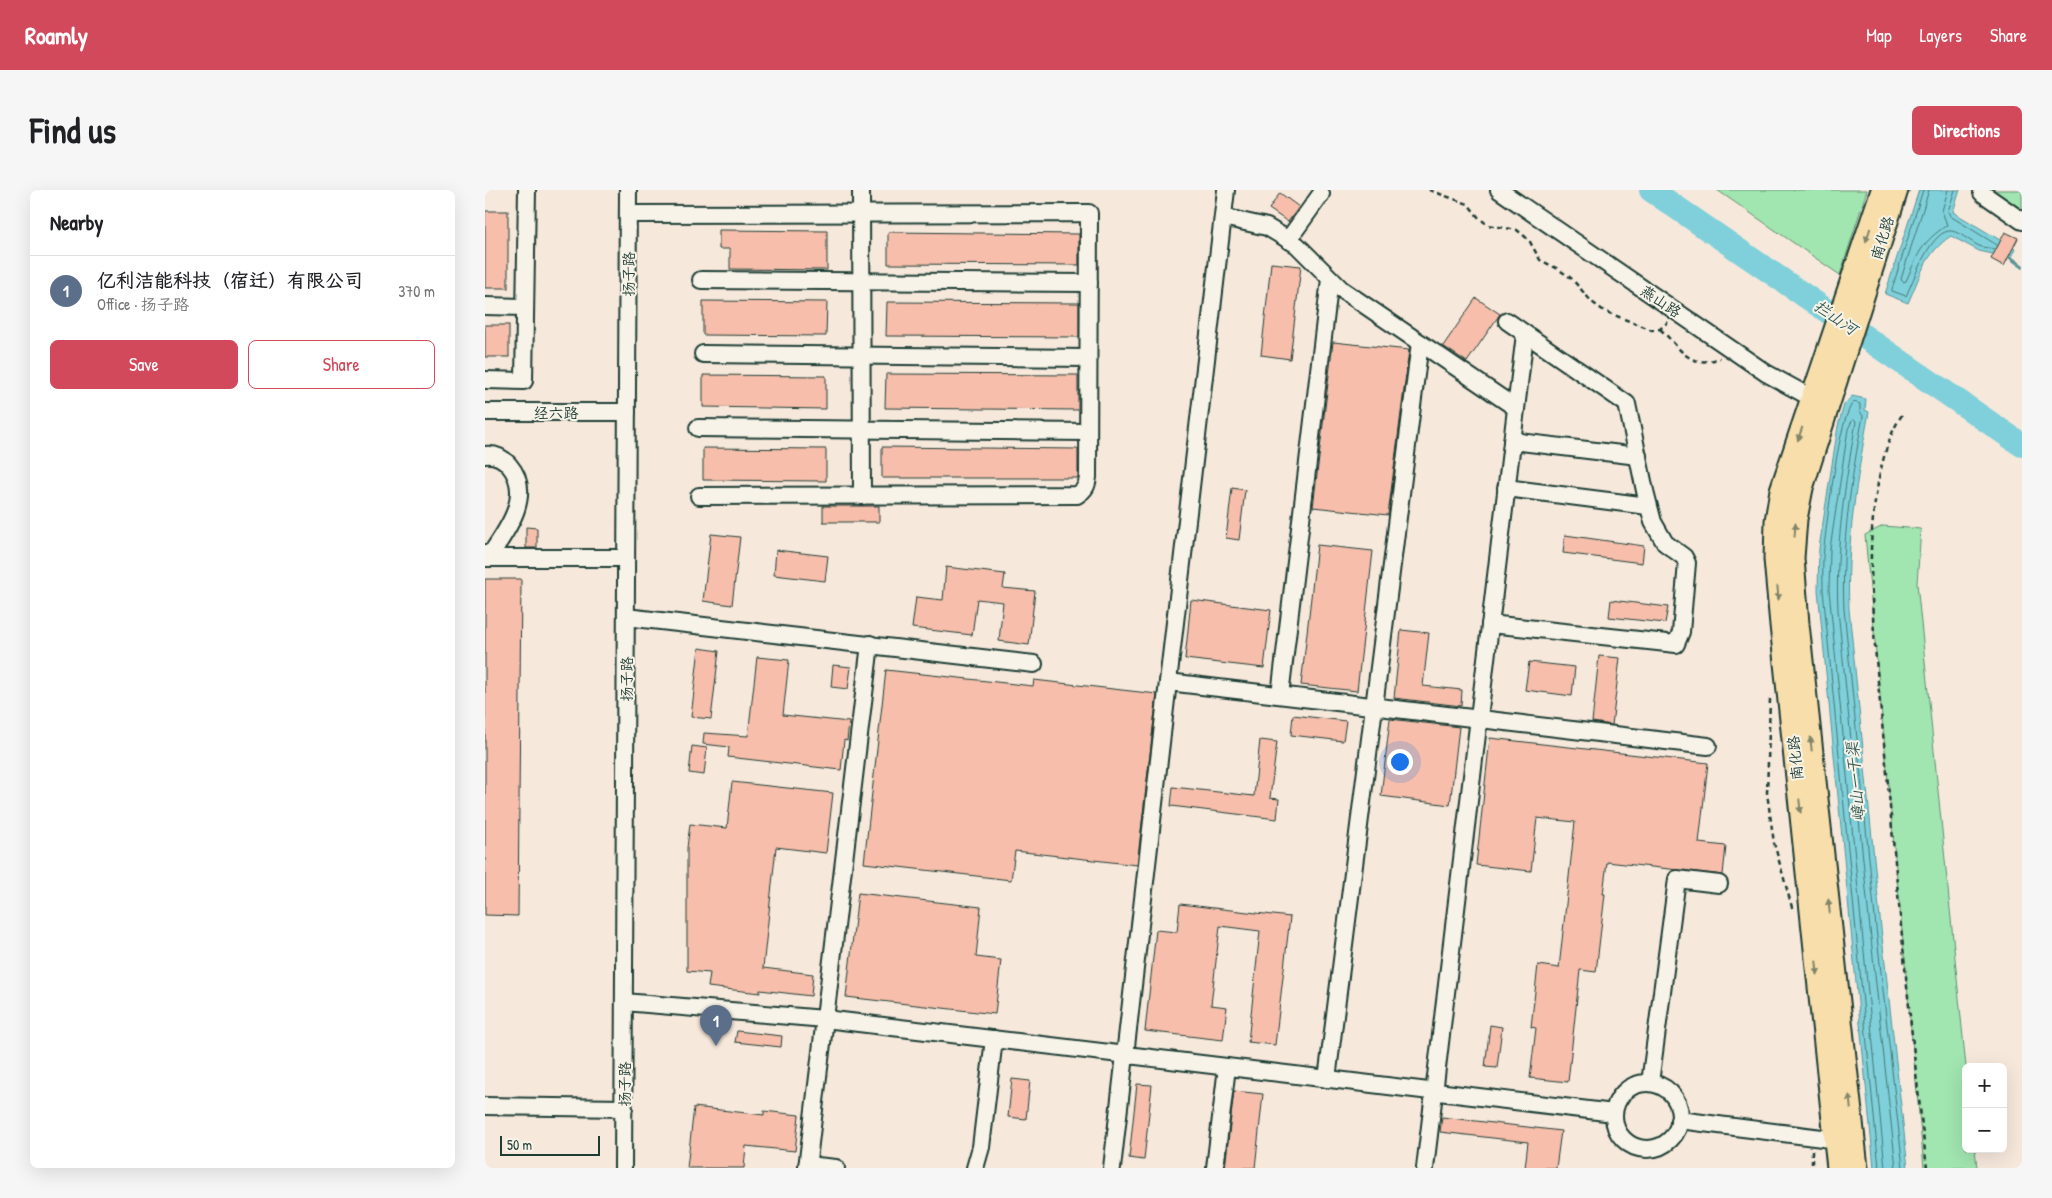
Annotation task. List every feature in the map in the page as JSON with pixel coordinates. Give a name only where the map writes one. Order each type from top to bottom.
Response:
[{"type":"main road","name":"南化路","points":[[1861,283],[1882,190]]},
{"type":"main road","name":"南化路","points":[[1857,1168],[1845,1141],[1793,558],[1801,488],[1820,402],[1861,283],[1897,190]]},
{"type":"main road","name":"南化路","points":[[1838,1168],[1845,1141]]},
{"type":"street","points":[[485,380],[524,380],[527,190]]},
{"type":"street","name":"扬子路","points":[[623,1168],[629,190]]},
{"type":"street","points":[[861,190],[862,496]]},
{"type":"street","points":[[1112,1168],[1226,190]]},
{"type":"street","name":"燕山路","points":[[1499,190],[1766,373],[1820,402]]},
{"type":"street","points":[[1982,193],[2022,221]]},
{"type":"street","points":[[1288,240],[1321,194]]},
{"type":"street","points":[[628,214],[1089,213],[1087,484],[1083,491],[1077,495],[699,496]]},
{"type":"street","points":[[1223,217],[1267,227],[1288,240],[1311,258],[1341,289],[1516,408]]},
{"type":"street","points":[[1280,695],[1331,279]]},
{"type":"street","points":[[701,280],[1089,283]]},
{"type":"street","points":[[485,306],[525,306]]},
{"type":"street","points":[[1490,624],[1676,644],[1681,632],[1687,563],[1684,557],[1665,543],[1656,528],[1648,506],[1627,404],[1507,321]]},
{"type":"street","points":[[1425,1168],[1525,334]]},
{"type":"street","points":[[1327,1079],[1419,343]]},
{"type":"street","points":[[703,354],[1088,358]]},
{"type":"street","name":"经六路","points":[[485,412],[627,412]]},
{"type":"street","points":[[699,428],[1088,432]]},
{"type":"street","points":[[1512,441],[1638,456]]},
{"type":"street","points":[[485,455],[499,457],[515,472],[519,501],[511,524],[486,556]]},
{"type":"street","points":[[1506,488],[1648,506]]},
{"type":"street","points":[[486,556],[626,558]]},
{"type":"street","points":[[626,617],[1034,664]]},
{"type":"street","points":[[836,1168],[807,1166],[870,644]]},
{"type":"street","points":[[1168,682],[1708,746]]},
{"type":"street","points":[[1650,1083],[1677,879],[1719,884]]},
{"type":"street","points":[[624,1002],[825,1019],[1614,1113]]},
{"type":"street","points":[[975,1168],[981,1148],[994,1040]]},
{"type":"street","points":[[1215,1168],[1227,1067]]},
{"type":"street","points":[[1650,1083],[1665,1089],[1675,1100],[1679,1110],[1679,1120],[1676,1131],[1660,1147],[1649,1149],[1637,1148],[1627,1143],[1619,1135],[1615,1124],[1614,1113],[1616,1103],[1626,1091],[1640,1084],[1650,1083]]},
{"type":"street","points":[[485,1106],[624,1108]]},
{"type":"street","points":[[1679,1120],[1845,1141]]},
{"type":"path","points":[[1429,190],[1468,204],[1479,218],[1488,225],[1496,228],[1517,230],[1529,240],[1540,260],[1559,268],[1604,312],[1652,330],[1660,329],[1678,313]]},
{"type":"path","points":[[1660,329],[1694,361],[1705,362],[1735,352]]},
{"type":"path","points":[[1902,415],[1895,424],[1885,450],[1873,527],[1871,562],[1878,671],[1911,1035],[1927,1168]]},
{"type":"path","points":[[1771,696],[1767,793],[1774,843],[1793,914]]},
{"type":"path","points":[[1812,1168],[1813,1137]]},
{"type":"green space","points":[[1717,190],[1867,190],[1840,275]]},
{"type":"green space","points":[[1991,190],[2022,190],[2022,216]]},
{"type":"green space","points":[[1883,526],[1921,529],[1917,583],[1966,1063],[1962,1063],[1962,1153],[1975,1153],[1977,1168],[1924,1168],[1865,535]]},
{"type":"water","points":[[1919,190],[1960,190],[1953,212],[2015,249],[2011,258],[1979,251],[1951,236],[1929,258],[1908,303],[1885,294]]},
{"type":"water","name":"嶂山一干渠","points":[[1852,396],[1866,399],[1865,410],[1869,412],[1851,535],[1849,609],[1881,928],[1908,1168],[1874,1168],[1818,590],[1819,548],[1838,426],[1844,405]]},
{"type":"building","points":[[1280,193],[1299,207],[1288,222],[1269,209]]},
{"type":"building","points":[[485,211],[508,211],[508,288],[485,288]]},
{"type":"building","points":[[719,230],[827,231],[827,270],[730,269],[730,249],[719,249]]},
{"type":"building","points":[[888,232],[1079,234],[1079,265],[888,264]]},
{"type":"building","points":[[2005,232],[2018,238],[2004,266],[1991,259]]},
{"type":"building","points":[[1271,263],[1301,266],[1290,359],[1261,355]]},
{"type":"building","points":[[1476,298],[1500,314],[1467,362],[1443,346]]},
{"type":"building","points":[[703,301],[827,302],[826,336],[703,335]]},
{"type":"building","points":[[887,302],[1079,303],[1079,337],[886,336]]},
{"type":"building","points":[[485,325],[509,325],[509,357],[485,357]]},
{"type":"building","points":[[1333,342],[1409,350],[1388,515],[1313,507]]},
{"type":"building","points":[[886,374],[1078,375],[1078,410],[885,408]]},
{"type":"building","points":[[703,375],[826,376],[826,409],[703,407]]},
{"type":"building","points":[[882,447],[1078,449],[1078,478],[882,478]]},
{"type":"building","points":[[703,448],[826,449],[826,481],[703,480]]},
{"type":"building","points":[[1232,488],[1245,490],[1239,540],[1226,538]]},
{"type":"building","points":[[823,506],[879,506],[879,522],[823,522]]},
{"type":"building","points":[[526,527],[537,528],[537,548],[526,548]]},
{"type":"building","points":[[711,534],[740,537],[732,605],[703,601]]},
{"type":"building","points":[[1565,535],[1644,546],[1642,563],[1563,553]]},
{"type":"building","points":[[1317,545],[1373,551],[1357,691],[1301,685]]},
{"type":"building","points":[[776,550],[828,556],[825,581],[774,575]]},
{"type":"building","points":[[946,567],[1005,574],[1003,588],[1035,591],[1029,645],[999,641],[1003,602],[977,599],[972,635],[912,628],[916,597],[943,600]]},
{"type":"building","points":[[485,579],[521,579],[518,916],[485,915]]},
{"type":"building","points":[[1191,600],[1271,610],[1264,668],[1185,659]]},
{"type":"building","points":[[1611,600],[1668,607],[1665,623],[1609,617]]},
{"type":"building","points":[[1401,630],[1429,633],[1423,686],[1462,690],[1461,706],[1394,698]]},
{"type":"building","points":[[699,648],[719,651],[711,719],[691,717]]},
{"type":"building","points":[[1599,656],[1620,658],[1612,725],[1592,722]]},
{"type":"building","points":[[757,657],[789,660],[783,715],[849,722],[847,741],[844,740],[841,770],[728,757],[729,747],[703,744],[704,733],[748,736]]},
{"type":"building","points":[[1529,662],[1575,667],[1572,696],[1525,690]]},
{"type":"building","points":[[833,665],[851,667],[848,689],[831,687]]},
{"type":"building","points":[[886,670],[1033,686],[1034,680],[1157,694],[1137,865],[1015,851],[1011,880],[864,863]]},
{"type":"building","points":[[1293,715],[1346,721],[1343,741],[1291,735]]},
{"type":"building","points":[[1390,719],[1459,727],[1450,805],[1381,796]]},
{"type":"building","points":[[1490,738],[1708,763],[1699,843],[1726,846],[1723,875],[1607,862],[1596,972],[1580,970],[1568,1082],[1530,1078],[1536,1028],[1531,1027],[1538,965],[1559,968],[1575,822],[1537,818],[1531,871],[1476,865]]},
{"type":"building","points":[[1260,740],[1277,742],[1270,798],[1279,799],[1277,819],[1171,806],[1173,787],[1254,796]]},
{"type":"building","points":[[692,746],[707,748],[704,775],[689,773]]},
{"type":"building","points":[[732,782],[833,793],[826,853],[776,847],[763,968],[813,974],[811,996],[760,990],[760,993],[708,987],[710,973],[687,971],[687,848],[690,824],[727,828]]},
{"type":"building","points":[[858,893],[981,907],[976,957],[1001,960],[995,1014],[846,997]]},
{"type":"building","points":[[1180,904],[1290,917],[1275,1045],[1248,1042],[1260,931],[1220,926],[1211,1005],[1227,1007],[1223,1040],[1145,1031],[1156,930],[1177,932]]},
{"type":"building","points":[[1490,1025],[1502,1027],[1497,1068],[1485,1067]]},
{"type":"building","points":[[737,1031],[782,1036],[781,1047],[735,1042]]},
{"type":"building","points":[[1012,1079],[1030,1081],[1026,1119],[1008,1117]]},
{"type":"building","points":[[1137,1084],[1152,1085],[1144,1160],[1129,1158]]},
{"type":"building","points":[[1234,1091],[1263,1094],[1255,1168],[1225,1168]]},
{"type":"building","points":[[694,1107],[764,1115],[764,1111],[799,1115],[795,1151],[746,1146],[744,1168],[687,1168]]},
{"type":"building","points":[[1442,1117],[1561,1131],[1556,1168],[1525,1168],[1528,1142],[1440,1132]]},
{"type":"waterway","name":"拦山河","points":[[1651,190],[2022,445]]},
{"type":"waterway","points":[[2011,258],[2022,266]]},
{"type":"place","name":"亿利洁能科技（宿迁）有限公司","points":[[716,1046]]}]
